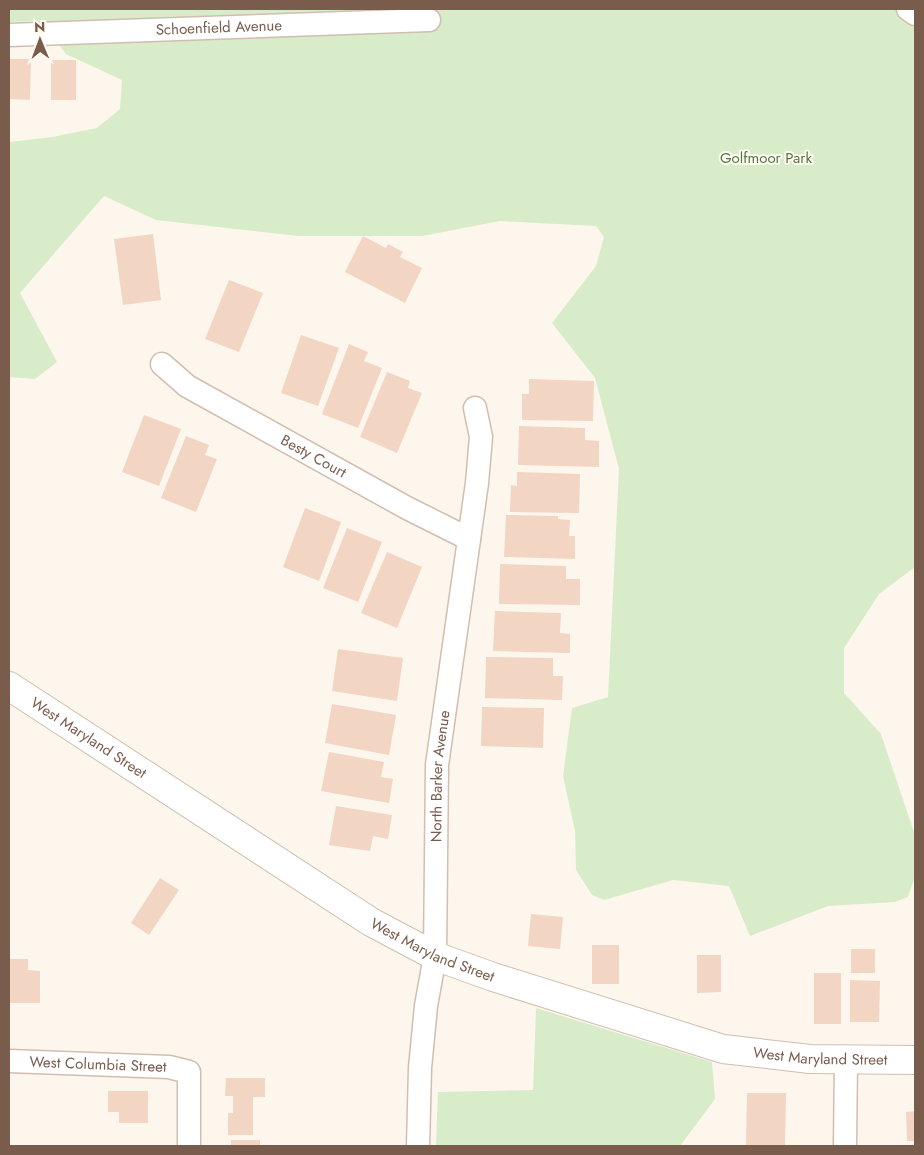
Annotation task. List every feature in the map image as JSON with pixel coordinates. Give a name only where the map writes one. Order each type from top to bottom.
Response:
[{"type":"street","points":[[908,9],[915,14]]},
{"type":"street","name":"Schoenfield Avenue","points":[[9,35],[429,20]]},
{"type":"street","name":"Besty Court","points":[[162,364],[187,386],[407,508],[469,539]]},
{"type":"street","name":"North Barker Avenue","points":[[418,1146],[420,1068],[426,1006],[435,956],[437,765],[469,539],[481,437],[475,408]]},
{"type":"street","name":"West Maryland Street","points":[[9,686],[371,922],[435,956],[493,977],[723,1049],[810,1059],[915,1060]]},
{"type":"street","points":[[845,1146],[846,1060]]},
{"type":"street","name":"West Columbia Street","points":[[9,1061],[169,1067],[189,1072],[189,1146]]},
{"type":"green space","name":"Golfmoor Park","points":[[9,9],[915,9],[915,567],[879,594],[844,648],[844,693],[881,734],[915,835],[915,876],[908,897],[895,902],[828,906],[750,936],[729,886],[673,880],[604,900],[592,895],[576,870],[575,831],[563,776],[572,708],[608,697],[619,469],[595,378],[552,323],[596,266],[604,237],[596,226],[500,221],[422,236],[298,236],[156,220],[104,196],[20,293],[57,362],[35,379],[9,377],[9,142],[52,137],[97,128],[120,109],[122,80],[66,54],[41,21],[9,22]]},
{"type":"green space","points":[[536,1008],[712,1062],[715,1099],[680,1146],[436,1146],[438,1092],[533,1090]]},
{"type":"building","points":[[9,59],[31,59],[30,100],[9,99]]},
{"type":"building","points":[[51,60],[76,60],[76,100],[51,100]]},
{"type":"building","points":[[153,234],[161,300],[123,305],[114,239]]},
{"type":"building","points":[[363,236],[386,248],[388,244],[403,252],[400,257],[422,268],[405,303],[345,272]]},
{"type":"building","points":[[229,280],[263,293],[239,352],[205,339]]},
{"type":"building","points":[[301,335],[339,348],[318,406],[281,393]]},
{"type":"building","points":[[349,344],[368,352],[364,361],[382,368],[358,428],[322,414]]},
{"type":"building","points":[[387,372],[410,381],[408,388],[422,393],[397,453],[360,437]]},
{"type":"building","points":[[529,379],[594,381],[593,421],[522,420],[522,394],[529,394]]},
{"type":"building","points":[[144,415],[181,429],[159,486],[122,472]]},
{"type":"building","points":[[519,426],[585,428],[585,440],[599,441],[599,467],[518,465]]},
{"type":"building","points":[[186,436],[209,445],[205,455],[217,459],[196,512],[161,498]]},
{"type":"building","points":[[517,472],[580,474],[579,513],[510,512],[511,485],[517,486]]},
{"type":"building","points":[[305,508],[341,522],[319,581],[283,567]]},
{"type":"building","points":[[506,515],[558,516],[558,519],[570,520],[569,536],[575,536],[575,559],[504,557]]},
{"type":"building","points":[[347,528],[382,542],[358,602],[323,588]]},
{"type":"building","points":[[387,552],[422,567],[397,628],[361,613]]},
{"type":"building","points":[[500,564],[566,566],[566,579],[580,579],[580,605],[499,604]]},
{"type":"building","points":[[495,611],[561,613],[560,633],[570,634],[570,653],[493,651]]},
{"type":"building","points":[[338,649],[403,658],[397,701],[332,691]]},
{"type":"building","points":[[486,657],[553,658],[553,676],[563,676],[562,700],[485,698]]},
{"type":"building","points":[[332,704],[396,715],[389,755],[325,743]]},
{"type":"building","points":[[482,707],[544,708],[543,748],[481,746]]},
{"type":"building","points":[[329,752],[384,762],[381,777],[393,779],[389,803],[321,791]]},
{"type":"building","points":[[336,806],[392,815],[388,839],[373,836],[370,851],[329,845]]},
{"type":"building","points":[[160,878],[179,890],[149,935],[131,923]]},
{"type":"building","points":[[531,914],[563,917],[560,949],[528,946]]},
{"type":"building","points":[[592,945],[619,945],[619,984],[592,984]]},
{"type":"building","points":[[851,949],[875,949],[875,973],[851,973]]},
{"type":"building","points":[[697,955],[721,955],[721,992],[697,993]]},
{"type":"building","points":[[9,959],[28,959],[28,970],[40,971],[40,1003],[9,1003]]},
{"type":"building","points":[[814,973],[841,973],[841,1024],[814,1024]]},
{"type":"building","points":[[850,980],[880,981],[879,1022],[850,1022]]},
{"type":"building","points":[[226,1078],[265,1078],[265,1097],[253,1097],[253,1135],[228,1135],[228,1113],[233,1113],[233,1096],[225,1096]]},
{"type":"building","points":[[108,1091],[148,1091],[148,1123],[119,1123],[119,1112],[108,1112]]},
{"type":"building","points":[[747,1093],[786,1093],[785,1146],[746,1146]]},
{"type":"building","points":[[915,1111],[915,1141],[907,1141],[906,1112]]},
{"type":"building","points":[[231,1140],[260,1140],[260,1146],[231,1146]]}]
